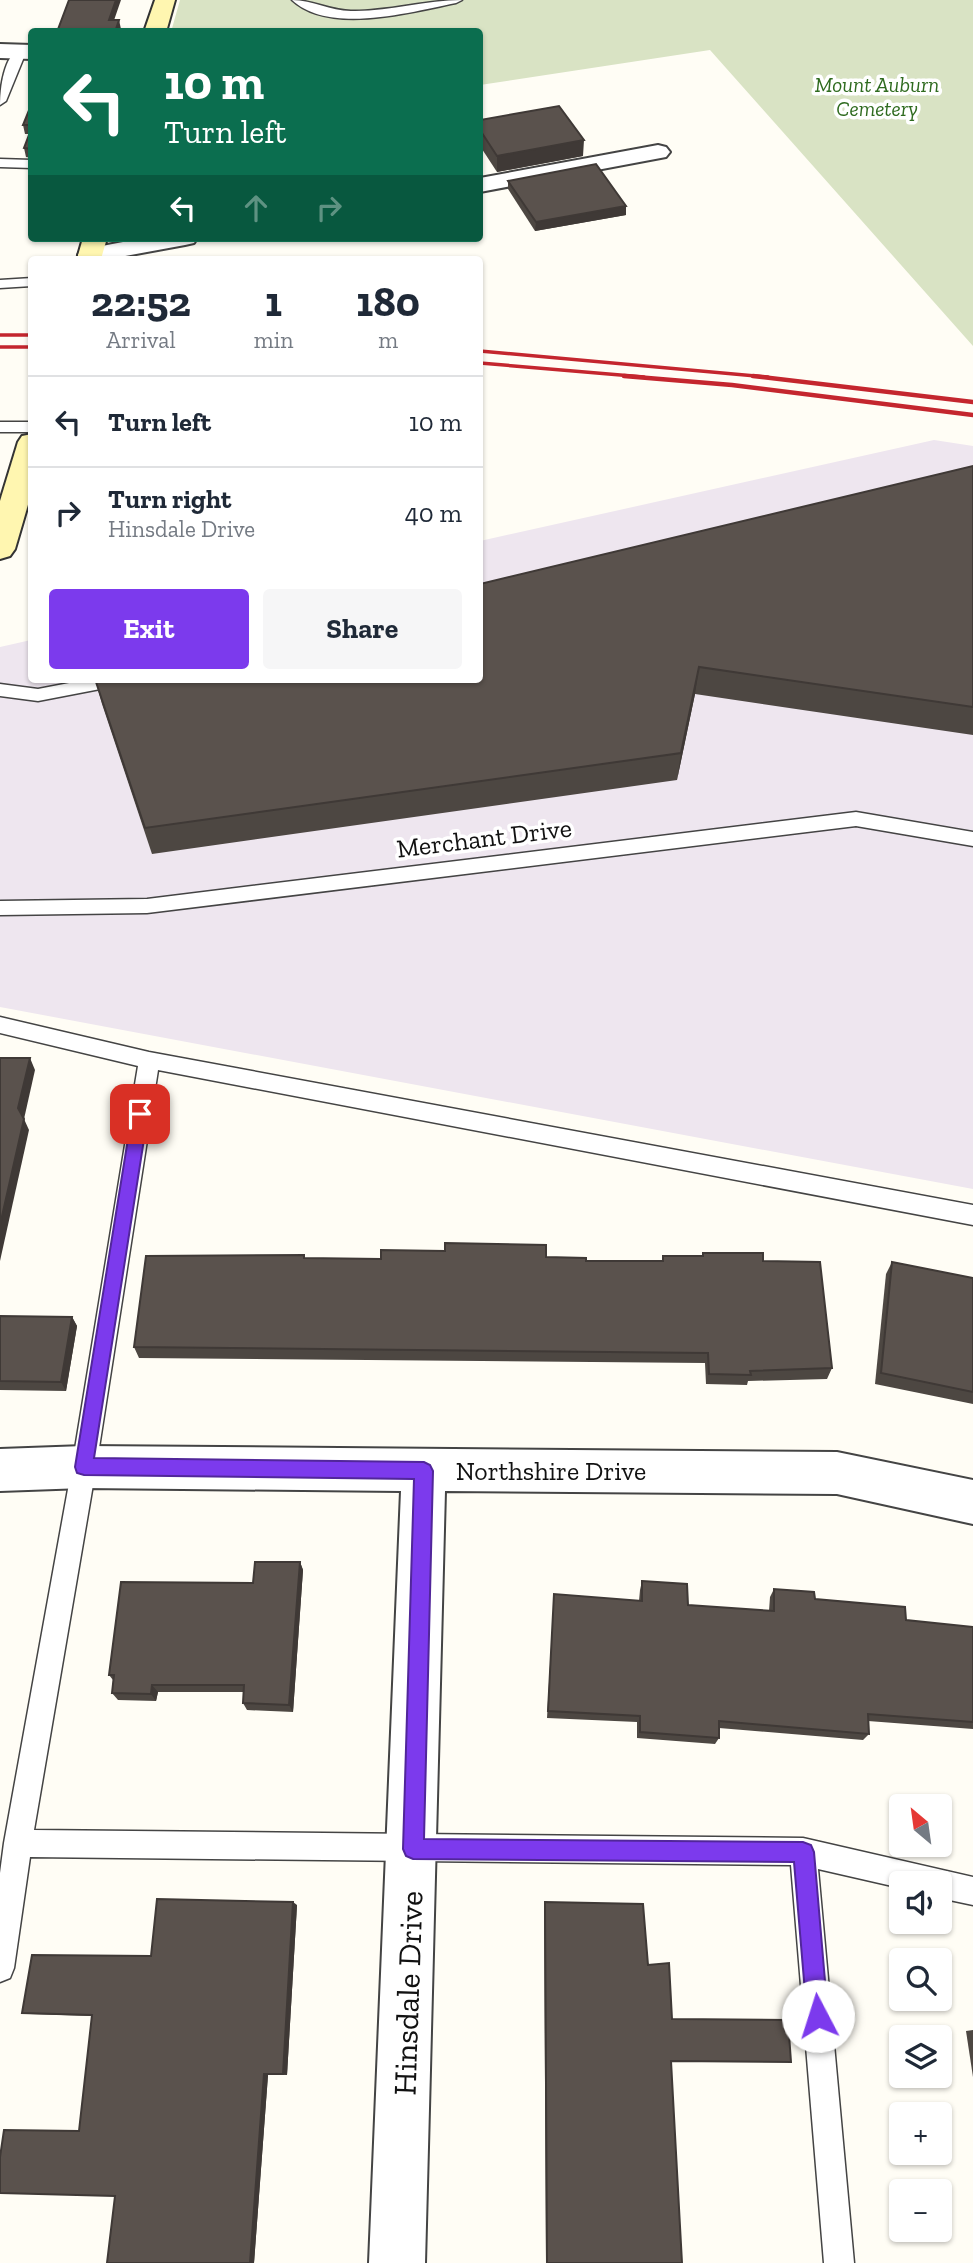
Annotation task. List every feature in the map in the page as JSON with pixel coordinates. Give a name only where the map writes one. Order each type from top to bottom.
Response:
[{"type":"street","points":[[156,28],[165,0]]},
{"type":"street","points":[[483,184],[658,152]]},
{"type":"street","points":[[91,251],[156,242]]},
{"type":"street","points":[[0,549],[28,455]]},
{"type":"street","name":"Northshire Drive","points":[[0,1470],[84,1467],[837,1473],[973,1502]]},
{"type":"street","name":"Hinsdale Drive","points":[[397,2263],[424,1471]]},
{"type":"lane","points":[[298,0],[306,7],[343,15],[456,0]]},
{"type":"lane","points":[[0,101],[17,51]]},
{"type":"lane","points":[[0,163],[28,164]]},
{"type":"lane","points":[[0,284],[28,282]]},
{"type":"lane","points":[[0,427],[28,427]]},
{"type":"lane","points":[[0,690],[38,695],[100,683]]},
{"type":"lane","name":"Merchant Drive","points":[[0,908],[147,906],[856,819],[973,839]]},
{"type":"lane","points":[[0,1026],[149,1060],[973,1214]]},
{"type":"lane","points":[[0,1968],[18,1843],[84,1467],[149,1060]]},
{"type":"lane","points":[[18,1843],[803,1852],[889,1872]]},
{"type":"lane","points":[[803,1852],[839,2263]]},
{"type":"lane","points":[[952,1886],[973,1891]]},
{"type":"shaded area","points":[[934,440],[973,446],[973,1189],[0,1007],[0,647],[28,641],[28,683],[483,683],[483,540]]},
{"type":"green space","name":"Mount Auburn Cemetery","points":[[180,0],[973,0],[973,346],[710,50],[483,85],[483,28],[172,28]]},
{"type":"building","points":[[69,0],[116,0],[109,20],[119,20],[116,28],[58,28]]},
{"type":"building","points":[[559,106],[584,140],[497,156],[483,135],[483,119]]},
{"type":"building","points":[[596,164],[626,206],[536,222],[508,181]]},
{"type":"building","points":[[973,466],[973,707],[699,667],[681,753],[145,828],[96,683],[483,683],[483,583]]},
{"type":"building","points":[[0,1058],[30,1058],[18,1108],[24,1119],[0,1225]]},
{"type":"building","points":[[445,1243],[546,1245],[546,1257],[586,1258],[586,1261],[663,1261],[663,1256],[763,1253],[763,1261],[820,1262],[832,1368],[750,1371],[751,1375],[709,1374],[708,1353],[134,1347],[146,1256],[304,1255],[304,1258],[381,1259],[381,1250],[445,1251]]},
{"type":"building","points":[[892,1262],[973,1278],[973,1392],[881,1373]]},
{"type":"building","points":[[0,1316],[72,1317],[61,1382],[0,1381]]},
{"type":"building","points":[[255,1562],[300,1562],[289,1705],[243,1703],[244,1685],[152,1685],[151,1694],[112,1693],[114,1675],[109,1675],[121,1582],[253,1583]]},
{"type":"building","points":[[642,1581],[687,1584],[688,1605],[774,1611],[774,1589],[814,1592],[815,1599],[905,1607],[906,1620],[973,1627],[973,1722],[868,1714],[869,1734],[719,1721],[719,1738],[640,1732],[640,1716],[548,1711],[554,1594],[642,1601]]},
{"type":"building","points":[[157,1899],[293,1902],[283,2074],[264,2074],[250,2263],[107,2263],[115,2196],[0,2193],[0,2157],[4,2130],[79,2131],[92,2015],[22,2013],[32,1955],[151,1956]]},
{"type":"building","points":[[545,1902],[643,1904],[648,1965],[669,1963],[672,2019],[788,2020],[791,2062],[671,2061],[682,2263],[547,2263]]},
{"type":"railway","points":[[0,335],[28,335]]},
{"type":"railway","points":[[0,347],[28,347]]},
{"type":"railway","points":[[483,351],[768,377]]},
{"type":"railway","points":[[483,363],[644,377]]},
{"type":"railway","points":[[624,376],[732,385],[973,415]]},
{"type":"railway","points":[[753,376],[973,402]]},
{"type":"route","points":[[140,1114],[84,1467],[424,1471],[413,1849],[803,1852],[818,2016]]}]
